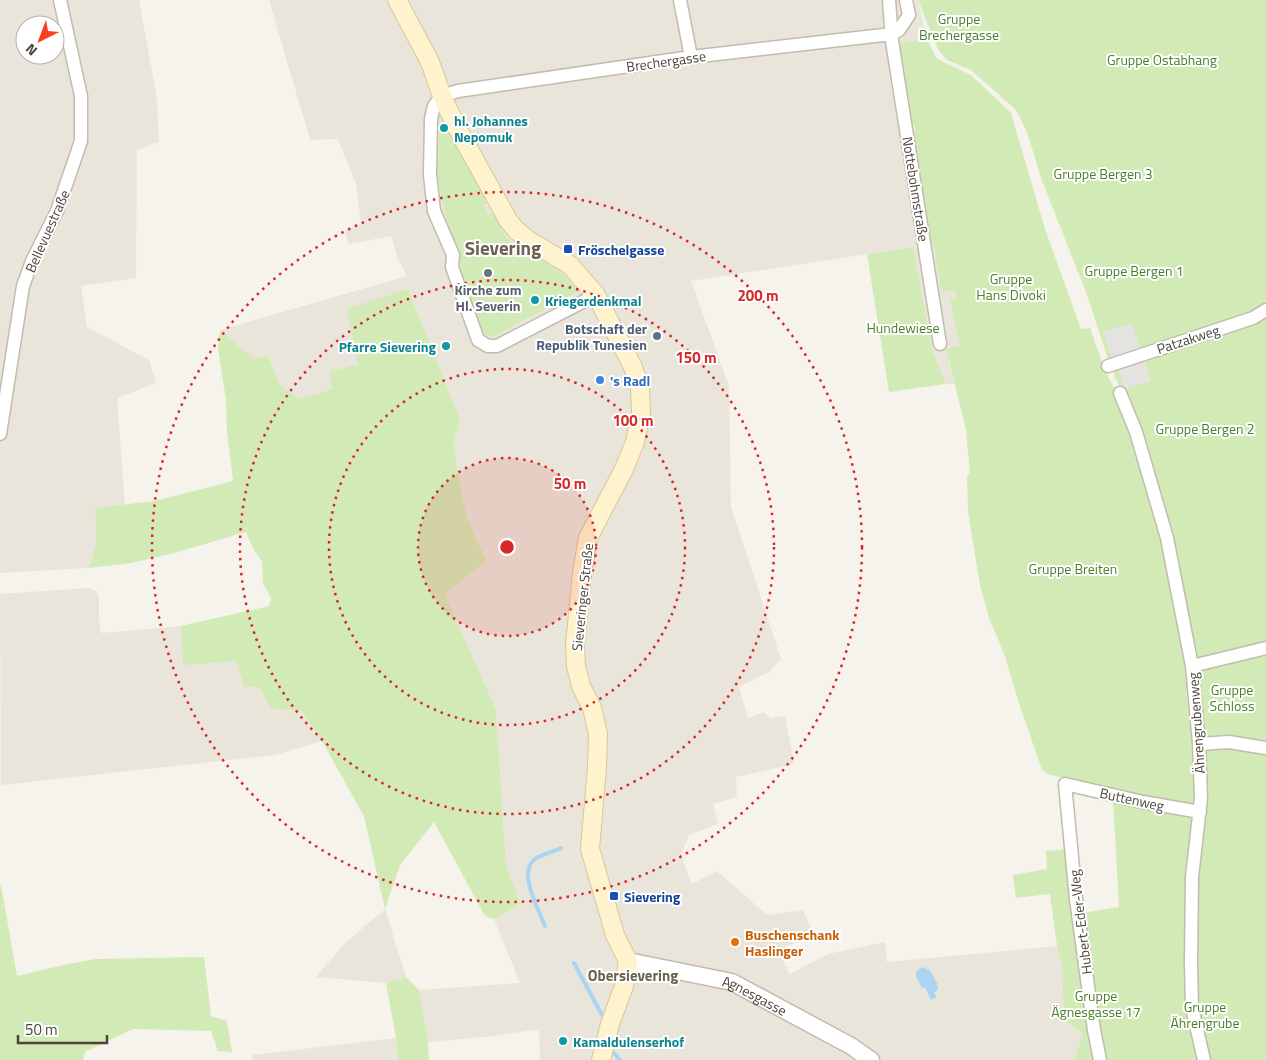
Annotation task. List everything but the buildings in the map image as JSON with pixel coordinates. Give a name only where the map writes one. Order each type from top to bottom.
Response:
[{"type":"main road","name":"Sieveringer Straße","points":[[397,0],[430,62],[442,96],[456,126],[493,195],[516,230],[544,251],[570,265],[596,295],[632,365],[640,386],[641,412],[635,442],[624,469],[588,538],[582,572],[576,645],[576,666],[581,686],[592,708],[598,734],[590,849],[615,935],[628,961]]},
{"type":"main road","points":[[601,1060],[610,1024],[624,986],[628,961]]},
{"type":"street","name":"Bellevuestraße","points":[[0,434],[23,286],[32,261],[57,211],[81,141],[81,96],[60,0]]},
{"type":"street","points":[[680,0],[691,57]]},
{"type":"street","name":"Nottebohmstraße","points":[[888,0],[940,344]]},
{"type":"street","points":[[892,34],[899,30],[909,15],[906,0]]},
{"type":"street","name":"Brechergasse","points":[[442,96],[458,91],[691,57],[892,34]]},
{"type":"street","points":[[442,96],[434,106],[431,119],[430,175],[434,211],[453,255],[452,267],[478,340],[488,346],[497,346],[596,295]]},
{"type":"street","name":"Patzakweg","points":[[1108,366],[1253,318],[1266,310]]},
{"type":"street","name":"Ährengrubenweg","points":[[1120,393],[1136,432],[1167,538],[1192,666],[1199,744],[1201,798],[1192,877],[1192,1008],[1204,1060]]},
{"type":"street","points":[[1192,666],[1266,648]]},
{"type":"street","points":[[1199,744],[1229,742],[1266,748]]},
{"type":"street","name":"Buttenweg","points":[[1065,784],[1143,802],[1200,812]]},
{"type":"street","name":"Hubert-Eder-Weg","points":[[1065,784],[1078,908],[1094,1030],[1100,1060]]},
{"type":"street","name":"Agnesgasse","points":[[628,961],[732,982],[851,1046],[870,1060]]},
{"type":"shaded area","points":[[0,0],[139,0],[157,99],[159,142],[137,150],[136,278],[81,286],[87,327],[149,360],[156,383],[117,398],[125,505],[95,509],[96,544],[89,568],[0,573]]},
{"type":"shaded area","points":[[269,0],[918,0],[927,39],[898,43],[929,246],[934,245],[941,292],[955,290],[956,297],[950,298],[959,346],[946,350],[954,384],[946,384],[932,349],[913,247],[691,281],[729,386],[731,507],[781,659],[769,672],[739,687],[748,718],[764,712],[771,718],[785,716],[794,764],[736,777],[737,797],[713,804],[718,824],[689,835],[681,855],[692,884],[717,871],[767,915],[803,910],[813,933],[778,951],[790,974],[828,954],[885,942],[887,962],[1057,946],[1062,965],[1064,1020],[1083,1034],[1074,1060],[540,1060],[539,1029],[495,1036],[428,1042],[419,990],[520,983],[494,919],[520,904],[506,864],[496,710],[445,594],[487,561],[467,518],[453,445],[460,420],[408,289],[358,364],[329,372],[332,389],[307,397],[297,398],[279,383],[268,355],[254,359],[220,330],[407,276],[398,259],[391,236],[349,244],[345,231],[361,223],[356,184],[338,139],[310,140]]},
{"type":"shaded area","points":[[1132,323],[1140,350],[1112,359],[1103,332]]},
{"type":"shaded area","points":[[1144,358],[1151,381],[1125,389],[1118,368]]},
{"type":"shaded area","points":[[89,588],[96,591],[99,598],[101,633],[181,626],[183,664],[236,661],[259,687],[271,709],[302,711],[322,741],[275,755],[1,785],[0,594]]},
{"type":"shaded area","points":[[385,909],[406,977],[386,983],[316,977],[344,944]]},
{"type":"shaded area","points":[[396,1038],[398,1060],[252,1060],[252,1055]]},
{"type":"green space","points":[[918,0],[1266,0],[1266,645],[1194,660],[1175,562],[1179,562],[1174,541],[1171,541],[1142,429],[1139,430],[1111,368],[1086,292],[1041,178],[1027,132],[1016,110],[971,70],[947,60],[938,49]]},
{"type":"green space","name":"Gruppe Breiten","points":[[927,39],[937,59],[971,75],[1011,113],[1045,229],[1081,329],[1090,328],[1103,365],[1129,421],[1160,528],[1187,659],[1188,689],[1186,691],[1198,786],[1194,806],[1152,800],[1047,774],[1042,770],[1005,656],[989,618],[980,585],[968,512],[967,477],[970,473],[966,429],[946,349],[959,346],[950,298],[956,297],[955,290],[941,292],[934,246],[929,246],[913,132],[915,131],[912,124],[898,43]]},
{"type":"green space","points":[[445,121],[487,203],[484,205],[489,215],[493,213],[506,237],[514,245],[560,271],[578,290],[492,337],[484,334],[461,272],[460,253],[447,224],[438,180],[439,123]]},
{"type":"green space","name":"Hundewiese","points":[[913,247],[932,349],[946,384],[889,392],[867,254]]},
{"type":"green space","points":[[408,289],[460,420],[453,445],[467,518],[487,561],[445,594],[496,710],[506,864],[520,904],[494,919],[485,916],[434,822],[400,865],[385,909],[364,816],[322,741],[302,711],[271,709],[259,687],[244,686],[236,661],[183,665],[181,626],[269,606],[271,598],[263,583],[262,562],[246,532],[174,553],[131,563],[89,568],[96,544],[95,508],[155,501],[233,481],[227,432],[226,400],[218,348],[220,330],[254,359],[268,355],[279,383],[297,398],[307,397],[332,389],[329,372],[358,364],[347,309]]},
{"type":"green space","points":[[1266,654],[1266,1060],[1074,1060],[1083,1034],[1064,1020],[1062,965],[1057,946],[1050,894],[1016,898],[1013,875],[1047,869],[1046,851],[1068,849],[1082,913],[1119,907],[1113,801],[1193,814],[1196,969],[1196,675],[1202,671]]},
{"type":"green space","points":[[0,885],[17,976],[96,959],[204,957],[211,1016],[227,1021],[232,1052],[218,1051],[211,1031],[133,1029],[85,1052],[83,1060],[0,1060]]},
{"type":"green space","points":[[406,977],[419,990],[428,1042],[429,1060],[398,1060],[386,983]]},
{"type":"water","points":[[922,967],[930,970],[937,983],[938,990],[934,992],[936,997],[931,1000],[925,987],[922,988],[916,976],[916,972]]},
{"type":"waterway","points":[[545,926],[534,901],[528,873],[530,865],[535,859],[561,848]]},
{"type":"waterway","points":[[574,963],[602,1015]]},
{"type":"waterway","points":[[611,1050],[620,1060]]},
{"type":"place","name":"hl. Johannes Nepomuk","points":[[444,128]]},
{"type":"place","name":"Fröschelgasse","points":[[568,249]]},
{"type":"place","name":"Kirche zum Hl. Severin","points":[[488,273]]},
{"type":"place","name":"Kriegerdenkmal","points":[[535,300]]},
{"type":"place","name":"Botschaft der Republik Tunesien","points":[[657,336]]},
{"type":"place","name":"Pfarre Sievering","points":[[446,346]]},
{"type":"place","name":"'s Radl","points":[[600,380]]},
{"type":"place","name":"Sievering","points":[[614,896]]},
{"type":"place","name":"Buschenschank Haslinger","points":[[735,942]]},
{"type":"place","name":"Kamaldulenserhof","points":[[563,1041]]},
{"type":"district","name":"Sievering","points":[[503,247]]},
{"type":"district","name":"Obersievering","points":[[633,975]]},
{"type":"park label","name":"Gruppe Brechergasse","points":[[959,26]]},
{"type":"park label","name":"Gruppe Ostabhang","points":[[1162,59]]},
{"type":"park label","name":"Gruppe Bergen 3","points":[[1103,173]]},
{"type":"park label","name":"Gruppe Bergen 1","points":[[1134,270]]},
{"type":"park label","name":"Gruppe Hans Divoki","points":[[1011,286]]},
{"type":"park label","name":"Gruppe Bergen 2","points":[[1205,428]]},
{"type":"park label","name":"Gruppe Schloss","points":[[1232,698]]},
{"type":"park label","name":"Gruppe Ägnesgasse 17","points":[[1096,1004]]},
{"type":"park label","name":"Gruppe Ährengrube","points":[[1205,1014]]}]
